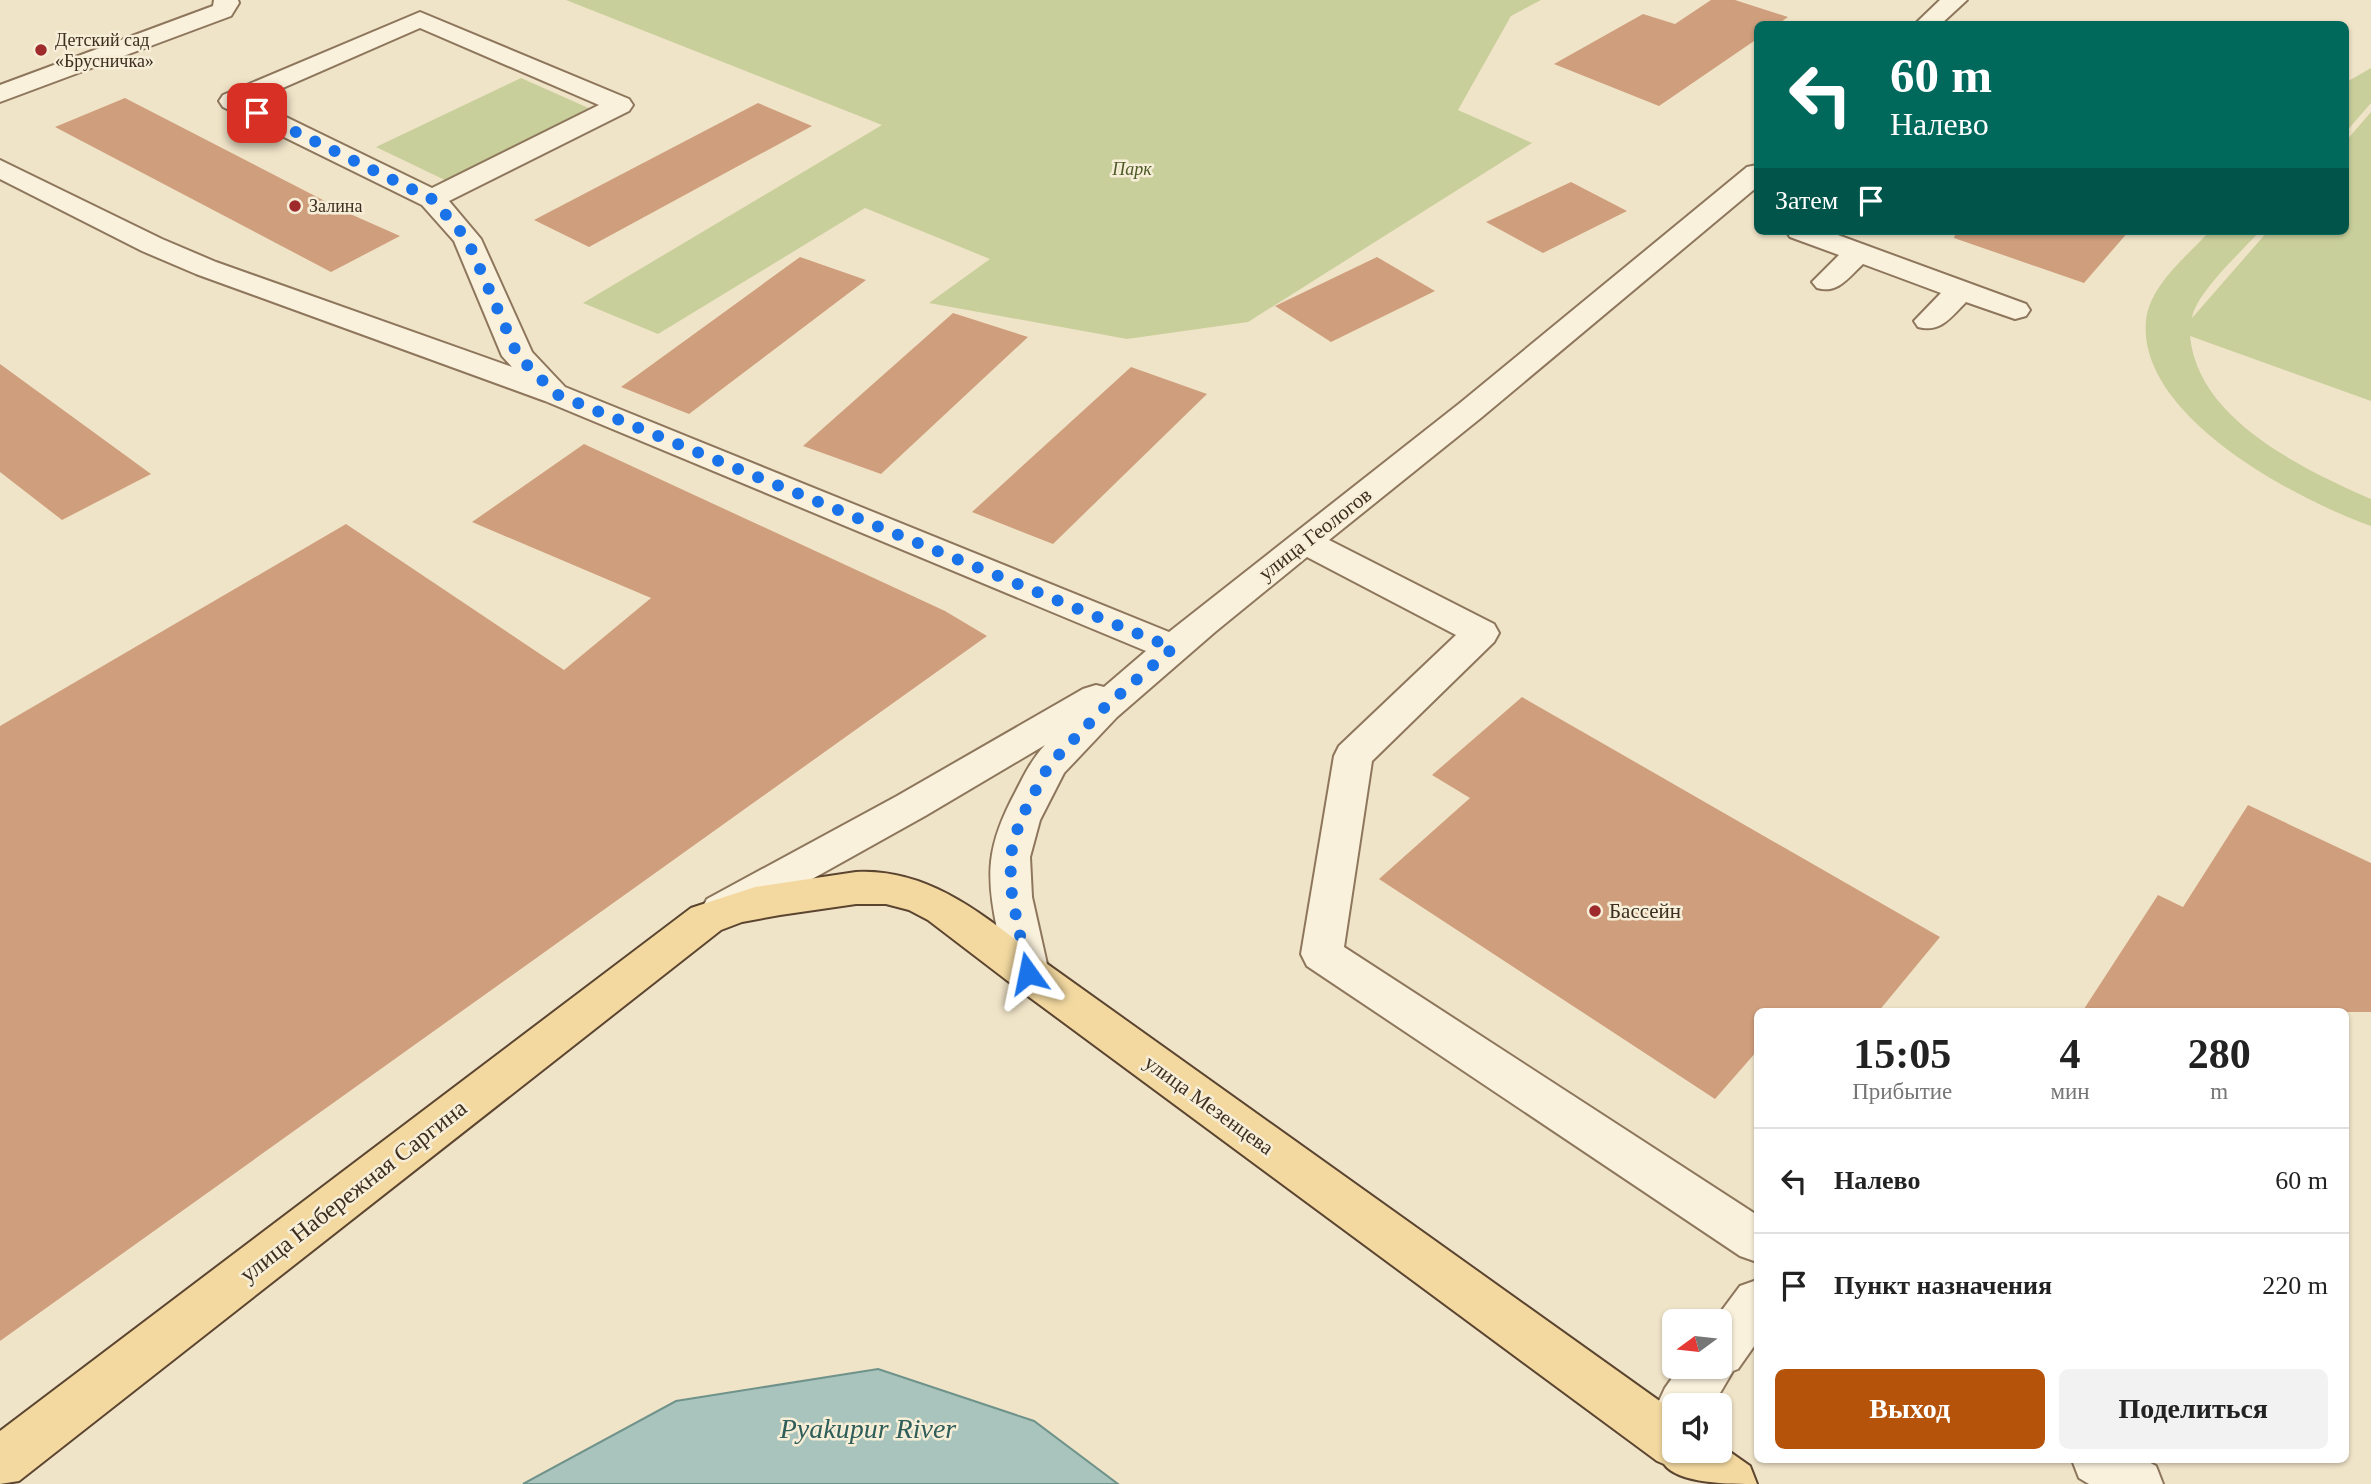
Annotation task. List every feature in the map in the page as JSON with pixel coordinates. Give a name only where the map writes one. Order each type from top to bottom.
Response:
[{"type":"main road","name":"улица Мезенцева","points":[[706,919],[730,908],[851,889],[884,887],[919,897],[966,925],[1028,973],[1662,1420]]},
{"type":"main road","name":"улица Набережная Саргина","points":[[0,1463],[706,919]]},
{"type":"main road","name":"улица Мезенцева","points":[[1710,1463],[1731,1484]]},
{"type":"street","points":[[0,94],[222,12],[226,0]]},
{"type":"street","points":[[1930,21],[1955,0]]},
{"type":"street","points":[[432,199],[620,104],[419,19],[232,101],[432,199],[467,239],[518,356],[556,394]]},
{"type":"street","points":[[0,168],[152,245],[206,268],[556,394],[1162,657]]},
{"type":"street","name":"улица Геологов","points":[[1028,973],[1012,897],[1010,857],[1020,820],[1049,765],[1104,708],[1162,657],[1502,384],[1754,176]]},
{"type":"street","points":[[1724,201],[1754,213]]},
{"type":"street","points":[[1810,235],[2015,310]]},
{"type":"street","points":[[1827,282],[1857,254]]},
{"type":"street","points":[[1930,321],[1960,291]]},
{"type":"street","points":[[1304,542],[1481,633],[1353,756],[1322,954],[1754,1239]]},
{"type":"street","points":[[706,919],[911,806],[1162,657]]},
{"type":"street","points":[[1732,1336],[1754,1306]]},
{"type":"street","points":[[2103,1463],[2137,1484]]},
{"type":"green space","name":"Парк","points":[[566,0],[1541,0],[1511,16],[1458,110],[1532,143],[1248,322],[1127,339],[929,303],[990,259],[865,208],[658,334],[583,303],[882,125]]},
{"type":"green space","points":[[2371,68],[2371,103],[2349,128],[2349,81]]},
{"type":"green space","points":[[521,78],[593,110],[449,182],[376,147]]},
{"type":"green space","points":[[2371,112],[2371,401],[2190,336],[2197,366],[2212,393],[2233,417],[2286,456],[2371,499],[2371,526],[2340,514],[2265,475],[2227,449],[2194,421],[2167,389],[2150,356],[2146,321],[2154,296],[2162,284],[2206,235],[2256,235],[2211,285],[2195,308],[2192,318],[2265,235],[2349,235],[2349,137]]},
{"type":"water","name":"Pyakupur River","points":[[878,1369],[1034,1421],[1118,1484],[523,1484],[676,1401]]},
{"type":"building","points":[[1711,0],[1735,0],[1788,17],[1782,21],[1754,21],[1754,41],[1659,106],[1554,64],[1643,14],[1675,24]]},
{"type":"building","points":[[125,98],[348,213],[400,236],[331,272],[55,127]]},
{"type":"building","points":[[758,103],[812,126],[589,247],[534,220]]},
{"type":"building","points":[[1571,182],[1627,211],[1543,253],[1486,222]]},
{"type":"building","points":[[1955,235],[2126,235],[2084,283],[1954,238]]},
{"type":"building","points":[[800,257],[866,280],[689,414],[621,387]]},
{"type":"building","points":[[1377,257],[1435,291],[1331,342],[1275,306]]},
{"type":"building","points":[[953,313],[1028,337],[881,474],[803,446]]},
{"type":"building","points":[[0,364],[151,474],[62,520],[0,472]]},
{"type":"building","points":[[1131,367],[1207,394],[1053,544],[972,512]]},
{"type":"building","points":[[584,444],[945,611],[987,636],[0,1341],[0,726],[346,524],[564,670],[651,598],[472,522]]},
{"type":"building","points":[[1522,697],[1940,937],[1881,1008],[1754,1008],[1754,1054],[1715,1099],[1379,879],[1470,798],[1432,775]]},
{"type":"building","points":[[2248,805],[2371,863],[2371,1012],[2349,1012],[2349,1008],[2085,1008],[2158,895],[2183,907]]},
{"type":"place","name":"Детский сад «Брусничка»","points":[[41,50]]},
{"type":"place","name":"Залина","points":[[295,206]]},
{"type":"place","name":"Бассейн","points":[[1595,911]]},
{"type":"route","points":[[257,113],[432,199],[467,239],[518,356],[556,394],[1173,648],[1104,708],[1049,765],[1020,820],[1010,857],[1012,897],[1028,973]]}]
